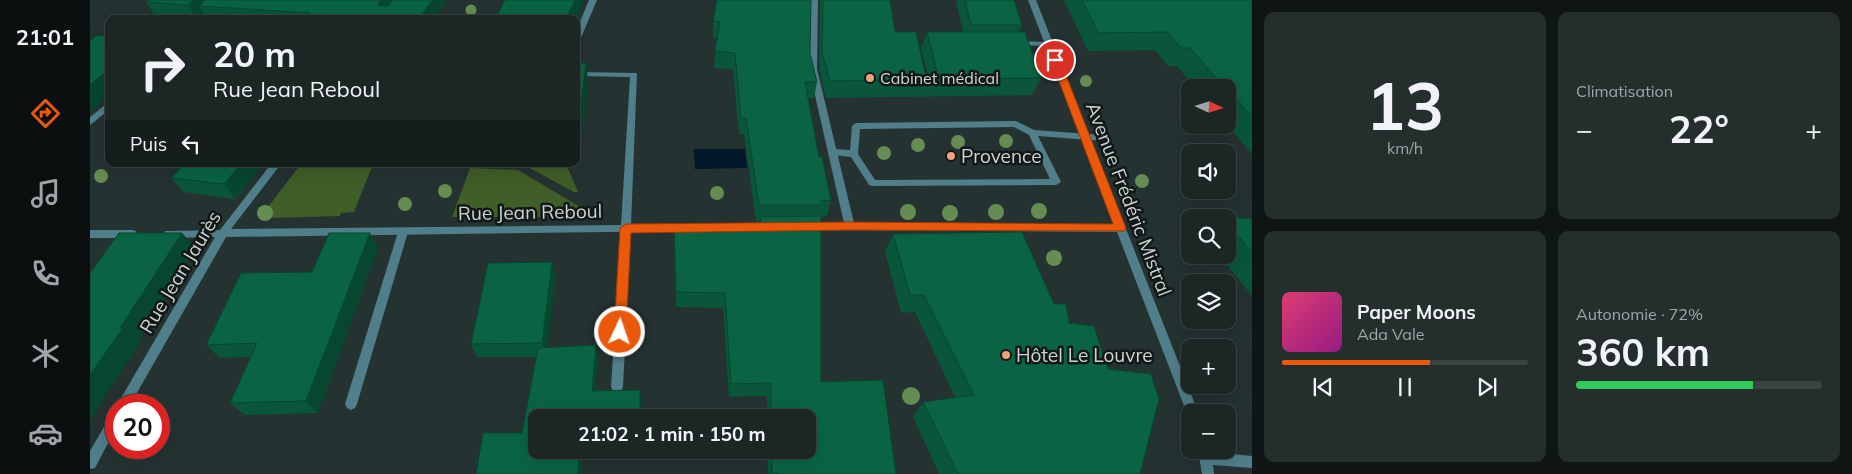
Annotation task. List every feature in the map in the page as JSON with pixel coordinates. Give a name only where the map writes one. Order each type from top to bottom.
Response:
[{"type":"street","points":[[206,15],[223,0]]},
{"type":"street","points":[[580,31],[593,0]]},
{"type":"street","points":[[814,0],[813,69],[850,226]]},
{"type":"street","name":"Avenue Frédéric Mistral","points":[[1032,0],[1189,404]]},
{"type":"street","points":[[1002,43],[1049,44]]},
{"type":"street","points":[[580,74],[634,75],[617,387]]},
{"type":"street","points":[[90,122],[105,109]]},
{"type":"street","points":[[1032,133],[1056,182],[872,183],[854,154],[856,126],[1016,124],[1032,133],[1103,138]]},
{"type":"street","points":[[833,152],[854,154]]},
{"type":"street","name":"Rue Jean Jaurès","points":[[129,394],[223,233],[274,167]]},
{"type":"street","points":[[802,227],[1121,228]]},
{"type":"street","name":"Rue Jean Reboul","points":[[90,234],[694,228]]},
{"type":"street","points":[[351,404],[403,232]]},
{"type":"street","points":[[90,463],[105,436]]},
{"type":"street","points":[[1206,459],[1208,474]]},
{"type":"street","points":[[1235,459],[1252,462]]},
{"type":"green space","points":[[299,167],[372,167],[354,212],[341,213],[340,216],[269,218],[268,207]]},
{"type":"green space","points":[[528,167],[567,167],[578,192],[574,192]]},
{"type":"green space","points":[[470,168],[518,170],[587,211],[586,217],[452,217]]},
{"type":"water","points":[[694,149],[745,149],[747,168],[695,169]]},
{"type":"building","points":[[149,0],[193,0],[188,5],[146,2]]},
{"type":"building","points":[[205,0],[380,0],[379,6],[388,6],[392,0],[432,0],[422,15],[309,15],[310,13],[199,6]]},
{"type":"building","points":[[505,0],[575,0],[568,15],[497,15]]},
{"type":"building","points":[[717,0],[811,0],[810,53],[817,82],[805,82],[819,157],[822,157],[831,200],[821,201],[821,205],[759,205],[746,118],[741,118],[735,53],[715,51],[720,22],[713,21]]},
{"type":"building","points":[[823,0],[890,0],[895,32],[916,32],[925,73],[931,77],[937,72],[927,32],[1025,32],[1041,78],[830,81],[822,52]]},
{"type":"building","points":[[965,0],[1014,0],[1022,25],[971,25]]},
{"type":"building","points":[[1082,0],[1252,0],[1252,117],[1236,99],[1236,79],[1217,79],[1190,48],[1181,48],[1167,32],[1098,33]]},
{"type":"building","points":[[97,35],[105,36],[105,72],[90,85],[90,41]]},
{"type":"building","points":[[580,63],[586,63],[580,113]]},
{"type":"building","points":[[181,167],[238,167],[224,184],[171,178]]},
{"type":"building","points":[[821,216],[821,382],[883,380],[896,474],[772,473],[771,459],[816,459],[816,409],[771,409],[771,383],[731,384],[725,293],[676,292],[674,226],[762,226],[760,217]]},
{"type":"building","points":[[1236,217],[1252,219],[1252,252],[1236,233]]},
{"type":"building","points":[[1022,232],[1054,304],[1066,304],[1069,323],[1094,326],[1108,369],[1151,374],[1159,399],[1140,474],[958,474],[923,402],[974,395],[924,295],[910,295],[893,234]]},
{"type":"building","points":[[119,233],[182,233],[120,328],[123,328],[90,375],[90,273]]},
{"type":"building","points":[[329,233],[370,233],[306,401],[230,403],[257,343],[206,345],[241,273],[312,272]]},
{"type":"building","points":[[552,262],[542,343],[471,344],[488,263]]},
{"type":"building","points":[[596,345],[592,391],[640,390],[640,409],[528,409],[528,459],[579,459],[578,474],[476,474],[483,433],[522,433],[538,348]]},
{"type":"place","name":"Cabinet médical","points":[[870,78]]},
{"type":"place","name":"Provence","points":[[951,156]]},
{"type":"place","name":"Hôtel Le Louvre","points":[[1006,355]]},
{"type":"route","points":[[620,332],[626,228],[850,226],[1121,228],[1055,60]]}]
